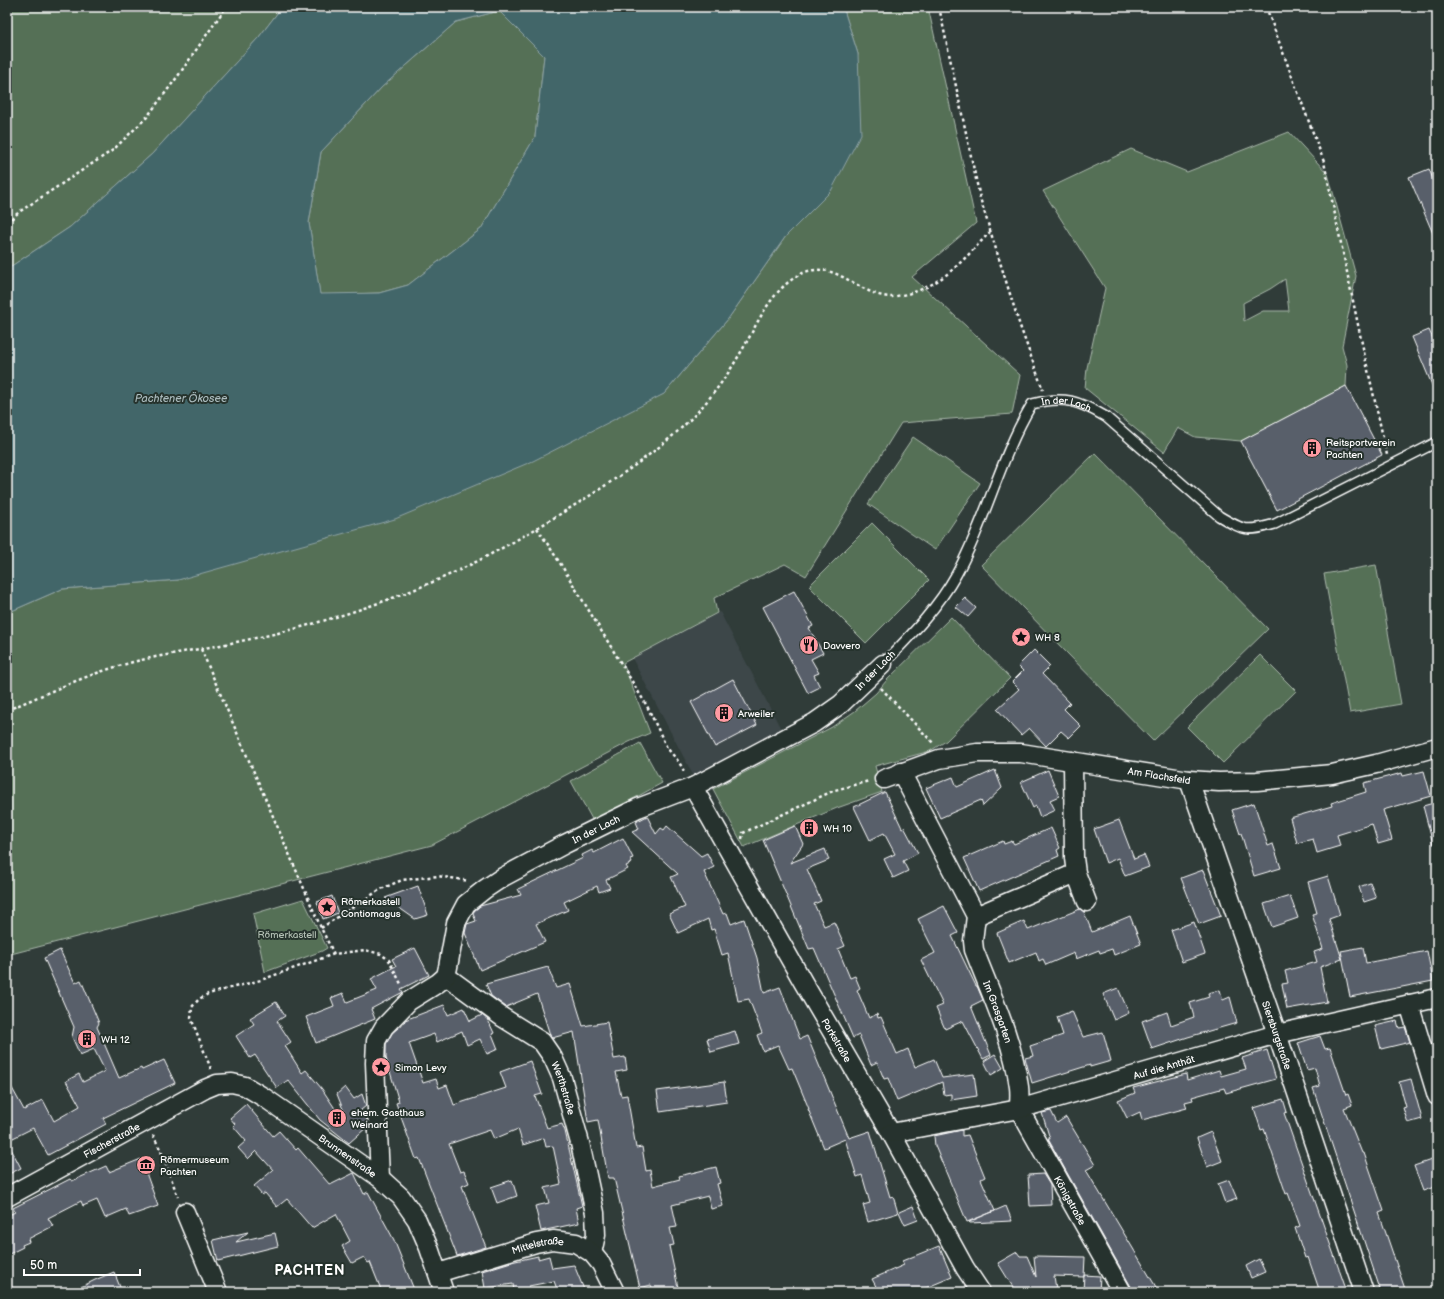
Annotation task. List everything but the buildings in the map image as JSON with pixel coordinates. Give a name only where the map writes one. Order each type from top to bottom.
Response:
[{"type":"street","name":"In der Lach","points":[[446,976],[456,923],[466,904],[485,888],[565,844],[638,808],[693,787],[814,724],[841,704],[883,664]]},
{"type":"street","name":"Am Flachsfeld","points":[[884,779],[939,759],[977,753],[1013,753],[1189,780],[1219,782],[1257,781],[1332,774],[1376,764],[1437,747]]},
{"type":"street","points":[[1073,761],[1074,858],[1076,873],[1087,902]]},
{"type":"street","points":[[901,772],[976,916],[1076,873]]},
{"type":"street","name":"Siersburgstraße","points":[[1189,780],[1364,1292]]},
{"type":"street","name":"Parkstraße","points":[[693,787],[803,982],[891,1133],[979,1291]]},
{"type":"street","name":"Im Grasgarten","points":[[976,916],[973,941],[974,950],[1001,1020],[1014,1061],[1019,1088],[1018,1109]]},
{"type":"street","points":[[380,1178],[374,1064],[376,1041],[384,1027],[409,1001],[438,983],[446,976]]},
{"type":"street","name":"Werthstraße","points":[[446,976],[496,1013],[542,1042],[553,1058],[562,1078],[580,1142],[595,1213],[596,1235],[592,1253]]},
{"type":"street","name":"Auf die Anthät","points":[[891,1133],[1018,1109],[1277,1034],[1437,998]]},
{"type":"street","points":[[1409,1004],[1437,1096]]},
{"type":"street","name":"Brunnenstraße","points":[[217,1084],[232,1083],[245,1086],[259,1094],[380,1178],[400,1197],[416,1220],[429,1248],[444,1292]]},
{"type":"street","name":"Fischerstraße","points":[[7,1197],[217,1084]]},
{"type":"street","name":"Königstraße","points":[[1018,1109],[1122,1292]]},
{"type":"street","points":[[185,1212],[218,1292]]},
{"type":"street","name":"Mittelstraße","points":[[438,1273],[536,1243],[553,1240],[576,1243],[592,1253],[601,1264],[615,1292]]},
{"type":"lane","name":"In der Lach","points":[[883,664],[937,605],[956,575],[973,538],[1020,424],[1032,404],[1046,400],[1066,400],[1085,405],[1106,417],[1219,516],[1236,527],[1253,530],[1275,524],[1437,442]]},
{"type":"path","points":[[7,223],[19,212],[113,150],[147,117],[178,76],[226,7]]},
{"type":"path","points":[[939,7],[980,198],[1020,326],[1046,400]]},
{"type":"path","points":[[1266,7],[1324,162],[1361,339],[1390,467]]},
{"type":"path","points":[[7,710],[84,677],[127,663],[269,636],[379,603],[426,585],[537,528],[591,495],[668,442],[694,417],[715,392],[738,357],[765,307],[782,287],[796,276],[811,270],[828,271],[841,275],[870,292],[891,296],[913,293],[937,282],[957,267],[990,232]]},
{"type":"path","points":[[537,528],[560,563],[643,700],[667,748],[679,762],[693,787]]},
{"type":"path","points":[[201,649],[321,928],[334,954]]},
{"type":"path","points":[[881,688],[934,744],[939,759]]},
{"type":"path","points":[[729,851],[742,843],[743,833],[835,790],[867,781],[884,779]]},
{"type":"path","points":[[321,928],[381,888],[402,880],[438,876],[468,881],[485,888]]},
{"type":"path","points":[[217,1084],[190,1018],[192,1007],[208,994],[261,980],[334,954],[365,950],[381,954],[389,960],[409,1001]]},
{"type":"path","points":[[146,1121],[161,1151],[185,1212]]},
{"type":"shaded area","points":[[720,612],[781,729],[693,775],[632,658]]},
{"type":"green space","points":[[7,7],[282,7],[259,37],[152,154],[70,227],[7,269]]},
{"type":"green space","points":[[843,7],[928,7],[976,223],[912,277],[1020,375],[1012,414],[901,423],[806,576],[785,564],[714,598],[717,613],[623,663],[650,733],[629,742],[432,845],[7,955],[7,613],[62,589],[178,580],[664,394],[728,319],[786,236],[831,191],[858,54]]},
{"type":"green space","points":[[499,11],[544,56],[535,137],[481,229],[408,285],[379,293],[320,295],[309,223],[321,152],[382,87],[456,22]]},
{"type":"green space","points":[[1289,132],[1328,174],[1356,276],[1342,346],[1347,365],[1346,386],[1241,441],[1195,437],[1178,428],[1164,452],[1085,388],[1087,368],[1105,288],[1043,191],[1131,149],[1187,172]],"holes":[[[1285,279],[1289,311],[1263,311],[1244,321],[1243,303],[1270,289]]]},
{"type":"green space","points":[[913,437],[980,483],[935,550],[868,504]]},
{"type":"green space","points":[[1095,453],[1268,629],[1153,741],[981,565]]},
{"type":"green space","points":[[872,523],[929,580],[866,643],[809,586]]},
{"type":"green space","points":[[1376,565],[1401,704],[1350,713],[1324,574]]},
{"type":"green space","points":[[951,617],[1010,678],[946,741],[930,751],[875,766],[882,792],[837,808],[744,847],[713,789],[832,727],[855,711],[876,693],[887,680]]},
{"type":"green space","points":[[1260,655],[1296,691],[1223,763],[1187,727]]},
{"type":"green space","points":[[640,743],[662,783],[593,821],[571,781]]},
{"type":"green space","name":"Römerkastell","points":[[303,899],[327,948],[265,972],[253,914]]},
{"type":"water","name":"Pachtener Ökosee","points":[[282,7],[843,7],[858,54],[861,134],[831,191],[786,236],[728,319],[664,394],[533,461],[395,519],[178,580],[62,589],[7,613],[7,269],[70,227],[152,154],[259,37]],"holes":[[[499,11],[544,56],[535,137],[481,229],[408,285],[379,293],[320,294],[309,223],[321,152],[382,87],[456,22]]]},
{"type":"place","name":"Reitsportverein Pachten","points":[[1312,448]]},
{"type":"place","name":"WH 8","points":[[1021,637]]},
{"type":"place","name":"Davvero","points":[[809,645]]},
{"type":"place","name":"Arweiler","points":[[724,713]]},
{"type":"place","name":"WH 10","points":[[809,828]]},
{"type":"place","name":"Römerkastell Contiomagus","points":[[327,907]]},
{"type":"place","name":"WH 12","points":[[87,1039]]},
{"type":"place","name":"Simon Levy","points":[[381,1067]]},
{"type":"place","name":"ehem. Gasthaus Weinard","points":[[337,1118]]},
{"type":"place","name":"Römermuseum Pachten","points":[[146,1165]]},
{"type":"district","name":"PACHTEN","points":[[310,1270]]}]
